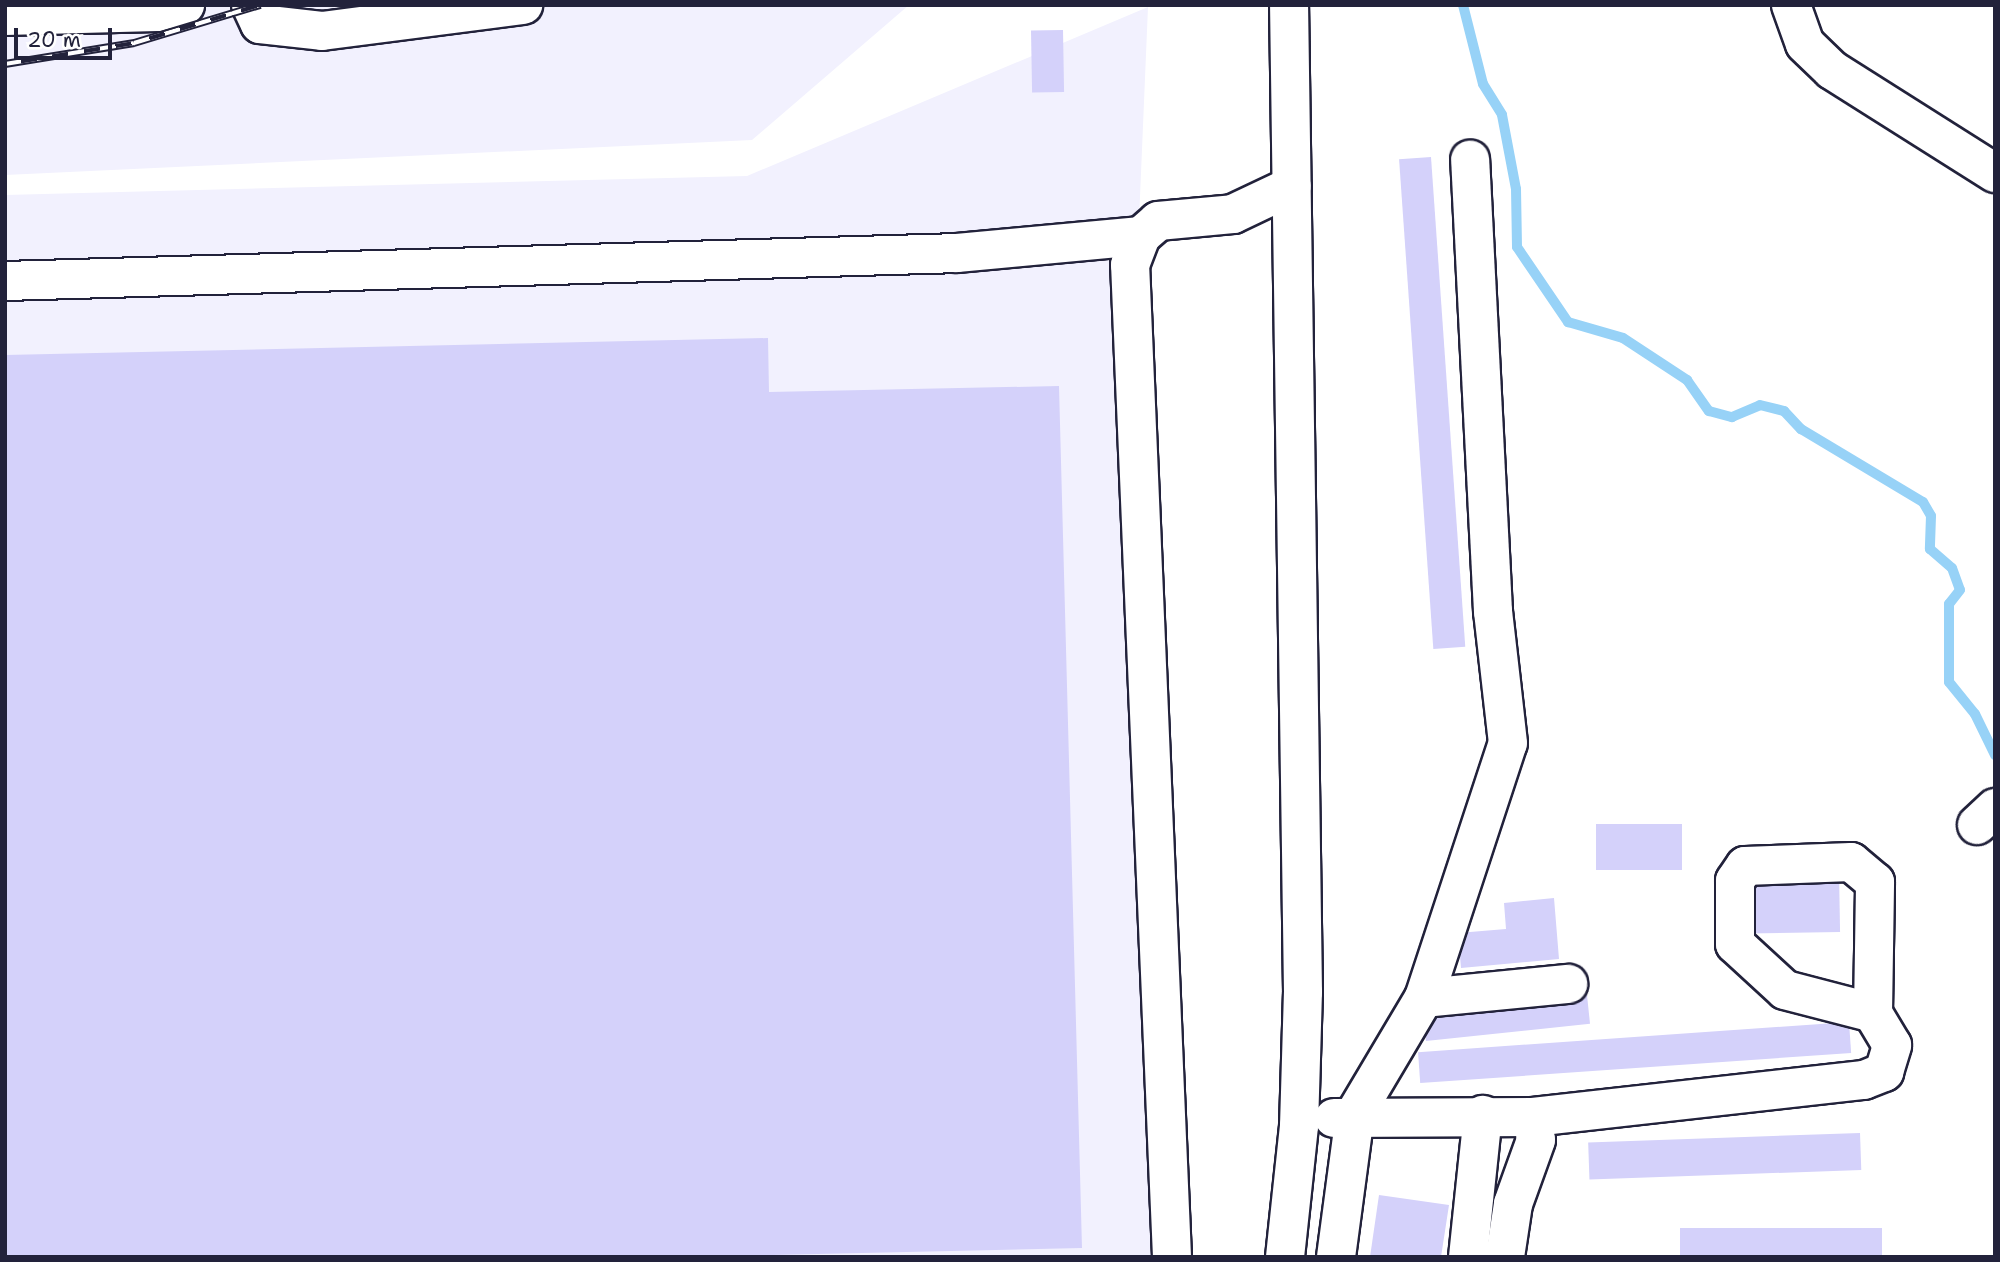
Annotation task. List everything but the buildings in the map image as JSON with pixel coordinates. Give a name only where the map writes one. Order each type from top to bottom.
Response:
[{"type":"street","points":[[5,16],[157,12],[185,5]]},
{"type":"street","points":[[249,7],[260,24],[279,30],[322,31],[523,5]]},
{"type":"street","points":[[1285,1257],[1299,1126],[1289,5]]},
{"type":"street","points":[[1791,5],[1805,44],[1832,71],[1995,173]]},
{"type":"street","points":[[1336,1257],[1355,1114],[1424,998],[1508,743],[1493,611],[1470,160]]},
{"type":"street","points":[[1172,1257],[1130,265],[1141,236],[1158,221],[1233,215],[1292,186]]},
{"type":"street","points":[[5,281],[957,253],[1141,236]]},
{"type":"street","points":[[1299,1126],[1355,1114],[1533,1117],[1864,1080],[1884,1072],[1892,1045],[1873,1013],[1879,894],[1866,871],[1820,860],[1745,866],[1735,881],[1735,944],[1785,990],[1873,1013]]},
{"type":"street","points":[[1424,998],[1568,984]]},
{"type":"street","points":[[1468,1257],[1483,1115]]},
{"type":"street","points":[[1505,1257],[1513,1205],[1536,1140],[1533,1117]]},
{"type":"shaded area","points":[[5,5],[909,5],[752,140],[5,175]]},
{"type":"shaded area","points":[[1148,7],[1136,292],[1158,1257],[5,1257],[5,195],[747,176]]},
{"type":"waterway","points":[[1463,5],[1483,84],[1502,115],[1516,189],[1517,247],[1568,322],[1623,338],[1687,380],[1709,411],[1732,417],[1760,405],[1784,411],[1801,429],[1923,502],[1931,516],[1930,549],[1952,568],[1960,590],[1949,604],[1949,682],[1975,714],[1995,755]]},
{"type":"railway","points":[[5,64],[134,43],[260,5]]}]
